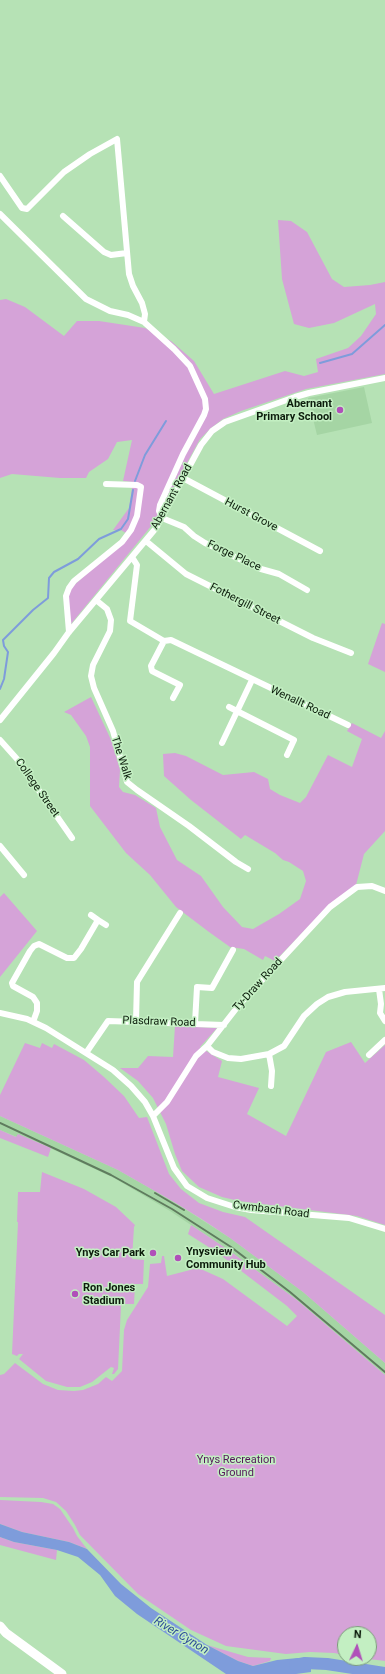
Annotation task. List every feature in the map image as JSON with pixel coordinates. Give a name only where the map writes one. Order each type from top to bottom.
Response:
[{"type":"main road","points":[[0,1626],[6,1633],[62,1674]]},
{"type":"street","points":[[0,176],[22,208],[27,209],[64,172],[90,154],[117,139],[129,274],[133,286],[142,303],[145,314],[144,322]]},
{"type":"street","points":[[0,214],[86,299],[97,306],[144,322],[174,349],[190,366],[202,392],[206,409],[183,454],[160,505],[159,511],[162,518]]},
{"type":"street","points":[[63,216],[104,252],[111,255],[127,253]]},
{"type":"street","name":"Abernant Road","points":[[0,720],[69,632],[146,541],[162,518],[201,445],[212,431],[225,422],[310,392],[385,378]]},
{"type":"street","name":"Hurst Grove","points":[[183,478],[320,551]]},
{"type":"street","points":[[69,632],[66,596],[69,588],[74,581],[122,542],[131,530],[137,516],[141,487],[137,484],[106,484]]},
{"type":"street","name":"Forge Place","points":[[162,518],[184,527],[205,543],[261,569],[279,574],[307,590]]},
{"type":"street","name":"Fothergill Street","points":[[146,541],[186,574],[313,638],[351,653]]},
{"type":"street","name":"Wenallt Road","points":[[132,557],[137,565],[130,621],[164,640],[171,640],[348,726]]},
{"type":"street","name":"The Walk","points":[[96,600],[107,609],[111,620],[110,631],[93,665],[91,676],[94,688],[113,731],[127,782],[189,826],[236,862],[248,869]]},
{"type":"street","points":[[164,640],[151,666],[152,671],[180,685],[173,698]]},
{"type":"street","points":[[222,743],[252,680]]},
{"type":"street","points":[[229,707],[294,740],[287,755]]},
{"type":"street","name":"College Street","points":[[0,740],[17,759],[72,838]]},
{"type":"street","points":[[0,846],[24,875]]},
{"type":"street","name":"Ty-Draw Road","points":[[153,1116],[167,1102],[196,1056],[207,1046],[239,1005],[330,907],[357,887],[372,886],[385,891]]},
{"type":"street","points":[[136,1021],[137,982],[180,913]]},
{"type":"street","points":[[91,915],[106,925]]},
{"type":"street","points":[[33,1022],[37,1011],[37,1003],[33,997],[13,986],[12,983],[30,951],[34,946],[39,944],[67,958],[74,958],[98,920]]},
{"type":"street","points":[[195,1023],[197,987],[212,988],[233,950]]},
{"type":"street","points":[[207,1046],[213,1052],[228,1058],[241,1059],[270,1054],[284,1046],[304,1016],[317,1004],[328,996],[337,993],[382,988],[380,1013],[385,1022]]},
{"type":"street","name":"Cwmbach Road","points":[[0,1013],[28,1019],[113,1070],[131,1086],[145,1102],[153,1116],[174,1168],[187,1186],[207,1198],[235,1207],[251,1210],[349,1218],[385,1229]]},
{"type":"street","name":"Plasdraw Road","points":[[86,1053],[108,1021],[224,1025]]},
{"type":"street","points":[[368,1055],[385,1040]]},
{"type":"street","points":[[270,1054],[272,1071],[271,1086]]},
{"type":"shaded area","name":"Abernant Primary School","points":[[364,387],[372,423],[317,435],[308,398]]},
{"type":"shaded area","points":[[0,1116],[118,1170],[174,1202],[230,1238],[303,1292],[385,1363],[385,1375],[297,1300],[227,1249],[170,1211],[114,1178],[39,1143],[18,1135],[17,1137],[0,1130]]},
{"type":"green space","points":[[278,220],[291,221],[307,232],[332,279],[344,287],[385,282],[385,374],[306,389],[241,411],[223,419],[211,428],[200,439],[156,520],[71,624],[68,597],[70,589],[129,535],[121,530],[113,530],[129,508],[133,482],[123,481],[132,440],[117,442],[108,459],[89,472],[86,478],[60,478],[12,474],[0,478],[0,300],[6,299],[25,307],[64,336],[77,321],[99,321],[145,328],[171,341],[194,361],[214,394],[285,371],[304,376],[318,372],[316,359],[348,348],[361,336],[376,314],[375,304],[334,323],[309,328],[294,324],[282,279]]},
{"type":"green space","points":[[382,623],[385,624],[385,672],[368,664]]},
{"type":"green space","points":[[91,697],[112,742],[120,770],[119,787],[123,792],[135,795],[156,808],[160,827],[177,860],[201,876],[223,907],[242,927],[253,929],[279,914],[300,899],[306,881],[303,871],[283,860],[275,853],[245,835],[241,839],[191,800],[164,776],[163,754],[175,753],[186,756],[223,775],[254,772],[268,779],[270,789],[280,795],[300,803],[306,797],[328,755],[352,767],[362,739],[347,731],[352,723],[381,738],[385,731],[385,831],[364,854],[356,885],[328,906],[275,961],[265,956],[263,960],[244,949],[230,947],[176,907],[150,875],[126,853],[90,806],[90,747],[86,736],[71,715],[64,712]]},
{"type":"green space","points":[[4,893],[37,931],[0,977],[0,897]]},
{"type":"green space","points":[[175,1026],[217,1028],[200,1047],[222,1061],[218,1077],[259,1088],[247,1114],[286,1136],[326,1052],[351,1042],[365,1063],[385,1045],[385,1225],[357,1216],[239,1201],[222,1197],[199,1187],[182,1171],[166,1124],[153,1098],[138,1081],[120,1068],[138,1068],[148,1056],[173,1057]]},
{"type":"green space","points":[[25,1043],[40,1048],[42,1043],[52,1048],[54,1044],[84,1060],[104,1077],[124,1096],[139,1118],[147,1117],[169,1174],[181,1189],[199,1203],[223,1212],[245,1217],[385,1315],[385,1363],[303,1292],[203,1220],[118,1170],[0,1116],[0,1095]]},
{"type":"green space","points":[[0,1130],[16,1137],[18,1134],[51,1148],[48,1157],[0,1138]]},
{"type":"green space","name":"Ron Jones Stadium","points":[[42,1172],[84,1189],[116,1207],[135,1225],[132,1259],[144,1260],[143,1284],[135,1284],[134,1304],[123,1304],[121,1306],[118,1369],[114,1374],[112,1374],[114,1368],[111,1367],[92,1382],[80,1387],[67,1387],[46,1381],[19,1359],[23,1354],[19,1354],[17,1356],[12,1354],[18,1192],[40,1192]]},
{"type":"green space","name":"Ynys Recreation Ground","points":[[191,1225],[227,1249],[297,1300],[385,1375],[385,1661],[377,1660],[377,1626],[337,1626],[337,1654],[310,1652],[286,1654],[226,1646],[191,1630],[138,1594],[80,1535],[66,1511],[56,1502],[43,1498],[0,1497],[0,1375],[4,1374],[15,1363],[43,1384],[58,1390],[83,1390],[98,1384],[106,1377],[112,1381],[122,1371],[124,1330],[127,1320],[148,1287],[150,1264],[161,1263],[162,1256],[164,1256],[167,1276],[194,1269],[194,1266],[223,1279],[287,1326],[297,1316],[287,1306],[215,1251],[188,1234]]},
{"type":"green space","points":[[0,1500],[53,1504],[60,1509],[87,1549],[69,1542],[22,1532],[0,1524]]},
{"type":"green space","points":[[0,1537],[14,1542],[57,1550],[56,1560],[0,1545]]},
{"type":"green space","points":[[207,1645],[248,1657],[271,1658],[270,1661],[253,1666],[238,1661]]},
{"type":"water","points":[[0,1524],[22,1532],[69,1542],[87,1549],[121,1584],[151,1608],[207,1645],[238,1661],[253,1666],[277,1660],[298,1658],[311,1660],[311,1672],[296,1674],[226,1674],[137,1614],[115,1596],[100,1575],[78,1557],[57,1550],[14,1542],[0,1537]]},
{"type":"waterway","points":[[320,363],[352,354],[385,325]]},
{"type":"waterway","points":[[135,481],[145,455],[166,421]]},
{"type":"waterway","points":[[0,689],[4,679],[8,652],[4,646],[3,640],[33,610],[48,598],[49,578],[54,572],[78,559],[99,539],[121,529],[128,519],[133,490]]},
{"type":"waterway","name":"River Cynon","points":[[295,1665],[305,1663],[327,1664],[385,1673]]},
{"type":"railway","points":[[0,1123],[111,1175],[172,1209],[231,1247],[290,1292],[385,1372]]},
{"type":"railway","points":[[155,1193],[184,1210]]},
{"type":"place","name":"Abernant Primary School","points":[[340,410]]},
{"type":"place","name":"Ynys Car Park","points":[[153,1253]]},
{"type":"place","name":"Ynysview Community Hub","points":[[178,1258]]},
{"type":"place","name":"Ron Jones Stadium","points":[[75,1294]]}]
